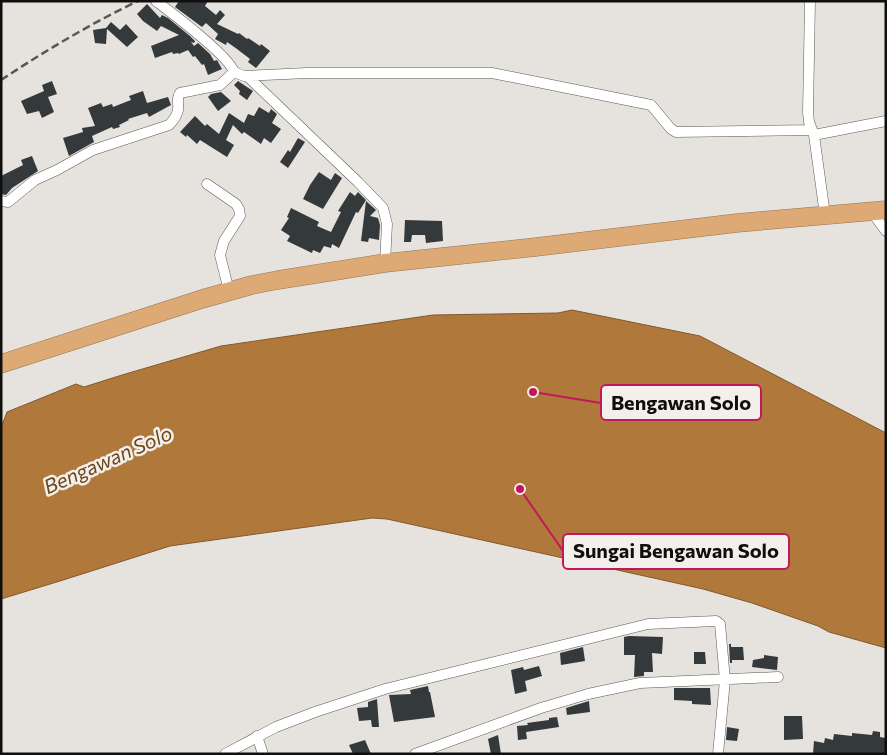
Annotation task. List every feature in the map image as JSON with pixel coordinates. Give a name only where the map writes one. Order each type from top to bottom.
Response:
[{"type":"highway","points":[[1,364],[228,291],[278,280],[385,263],[824,214],[878,210]]},
{"type":"street","points":[[156,1],[226,60],[234,72],[242,76],[307,73],[492,73],[651,105],[670,129],[676,132],[813,132],[886,121]]},
{"type":"street","points":[[810,1],[808,112],[813,132],[824,214]]},
{"type":"street","points":[[1,201],[8,202],[35,180],[93,150],[169,125],[174,120],[178,110],[178,96],[180,93],[220,85],[234,72]]},
{"type":"street","points":[[247,76],[383,208],[386,224],[385,263]]},
{"type":"street","points":[[207,184],[236,204],[239,209],[240,216],[224,241],[220,255],[228,291]]},
{"type":"street","points":[[878,210],[886,231]]},
{"type":"street","points":[[225,754],[257,736],[315,712],[385,689],[648,624],[718,622],[720,624],[725,680],[718,754]]},
{"type":"street","points":[[415,754],[541,708],[588,694],[640,683],[778,677]]},
{"type":"street","points":[[257,736],[263,754]]},
{"type":"water","points":[[572,310],[700,336],[886,433],[886,648],[829,632],[818,626],[752,603],[703,589],[387,519],[372,518],[170,546],[1,599],[1,428],[7,412],[76,384],[84,387],[221,346],[433,315],[558,313]]},
{"type":"building","points":[[179,1],[208,1],[205,6],[216,15],[220,10],[225,15],[217,24],[239,33],[260,46],[261,44],[270,51],[256,68],[248,62],[250,59],[237,49],[227,42],[226,45],[215,39],[218,34],[206,23],[202,27],[175,7]]},
{"type":"building","points":[[147,4],[160,18],[162,15],[168,18],[190,36],[195,41],[194,43],[191,42],[194,46],[198,43],[210,54],[214,61],[217,60],[222,69],[208,75],[204,64],[202,65],[188,50],[179,54],[173,54],[172,52],[155,58],[151,46],[179,35],[161,26],[157,31],[143,21],[137,14]]},
{"type":"building","points":[[111,22],[120,30],[126,24],[138,37],[127,47],[107,29],[106,44],[95,43],[93,30],[106,28]]},
{"type":"building","points":[[52,81],[57,94],[48,97],[54,112],[42,118],[39,111],[27,114],[21,101],[44,91],[42,85]]},
{"type":"building","points":[[238,81],[253,91],[247,100],[239,94],[240,91],[234,85]]},
{"type":"building","points":[[143,91],[147,103],[168,97],[171,105],[149,117],[147,113],[128,119],[119,125],[120,127],[113,129],[112,127],[92,136],[94,142],[69,156],[63,138],[83,132],[82,128],[95,126],[88,108],[101,103],[103,107],[112,104],[113,107],[131,100],[129,96]]},
{"type":"building","points":[[221,92],[231,101],[218,111],[208,97],[211,94]]},
{"type":"building","points":[[259,107],[269,113],[271,109],[277,114],[272,123],[281,129],[271,143],[264,138],[261,144],[244,132],[242,134],[233,125],[226,140],[234,145],[227,157],[200,140],[197,144],[187,135],[186,137],[180,132],[195,116],[205,126],[207,124],[219,134],[229,113],[244,123],[248,114],[254,116]]},
{"type":"building","points":[[298,138],[305,142],[288,168],[280,162],[288,150],[290,152]]},
{"type":"building","points":[[32,156],[38,171],[12,188],[6,195],[1,194],[1,176],[23,165],[21,160]]},
{"type":"building","points":[[319,172],[331,180],[335,173],[342,178],[323,209],[303,199]]},
{"type":"building","points":[[350,192],[355,196],[358,192],[366,200],[358,213],[356,212],[339,248],[332,244],[331,248],[324,246],[320,253],[313,250],[312,253],[287,241],[290,236],[281,230],[289,218],[287,217],[291,208],[319,222],[317,226],[331,232],[341,212],[338,211]]},
{"type":"building","points":[[366,201],[376,210],[370,216],[378,218],[380,225],[379,240],[369,238],[368,242],[361,241]]},
{"type":"building","points":[[405,220],[442,221],[443,241],[426,243],[425,235],[412,235],[411,242],[404,242]]},
{"type":"building","points":[[624,637],[663,637],[662,654],[652,653],[653,672],[644,672],[644,676],[634,677],[635,655],[624,655]]},
{"type":"building","points":[[729,644],[731,644],[731,647],[743,647],[744,660],[732,660],[732,663],[730,663]]},
{"type":"building","points":[[583,647],[585,661],[561,665],[560,653]]},
{"type":"building","points":[[694,652],[705,652],[706,664],[694,664]]},
{"type":"building","points":[[764,655],[778,657],[777,670],[752,667],[753,660],[764,658]]},
{"type":"building","points":[[539,666],[542,676],[525,681],[527,691],[515,694],[511,670],[523,667],[524,670]]},
{"type":"building","points":[[428,686],[435,717],[394,722],[389,695],[411,694],[410,690]]},
{"type":"building","points":[[674,688],[710,688],[711,705],[692,704],[692,701],[674,700]]},
{"type":"building","points":[[377,699],[379,727],[372,727],[371,720],[359,721],[357,708],[368,707],[368,702]]},
{"type":"building","points":[[589,701],[590,712],[567,715],[566,708]]},
{"type":"building","points":[[784,716],[802,716],[803,739],[784,740]]},
{"type":"building","points":[[557,717],[559,727],[526,732],[527,739],[518,740],[517,726]]},
{"type":"building","points":[[727,727],[739,729],[737,741],[726,740]]},
{"type":"building","points":[[873,731],[880,732],[880,737],[886,738],[886,754],[813,754],[814,741],[824,743],[825,738],[833,740],[834,734],[852,736],[852,733],[872,735]]},
{"type":"building","points":[[498,735],[501,754],[491,754],[488,739]]},
{"type":"building","points":[[365,740],[371,754],[353,754],[349,745]]},
{"type":"railway","points":[[1,80],[68,38],[138,1]]},
{"type":"place","name":"Bengawan Solo","points":[[533,392]]},
{"type":"place","name":"Sungai Bengawan Solo","points":[[520,489]]}]
